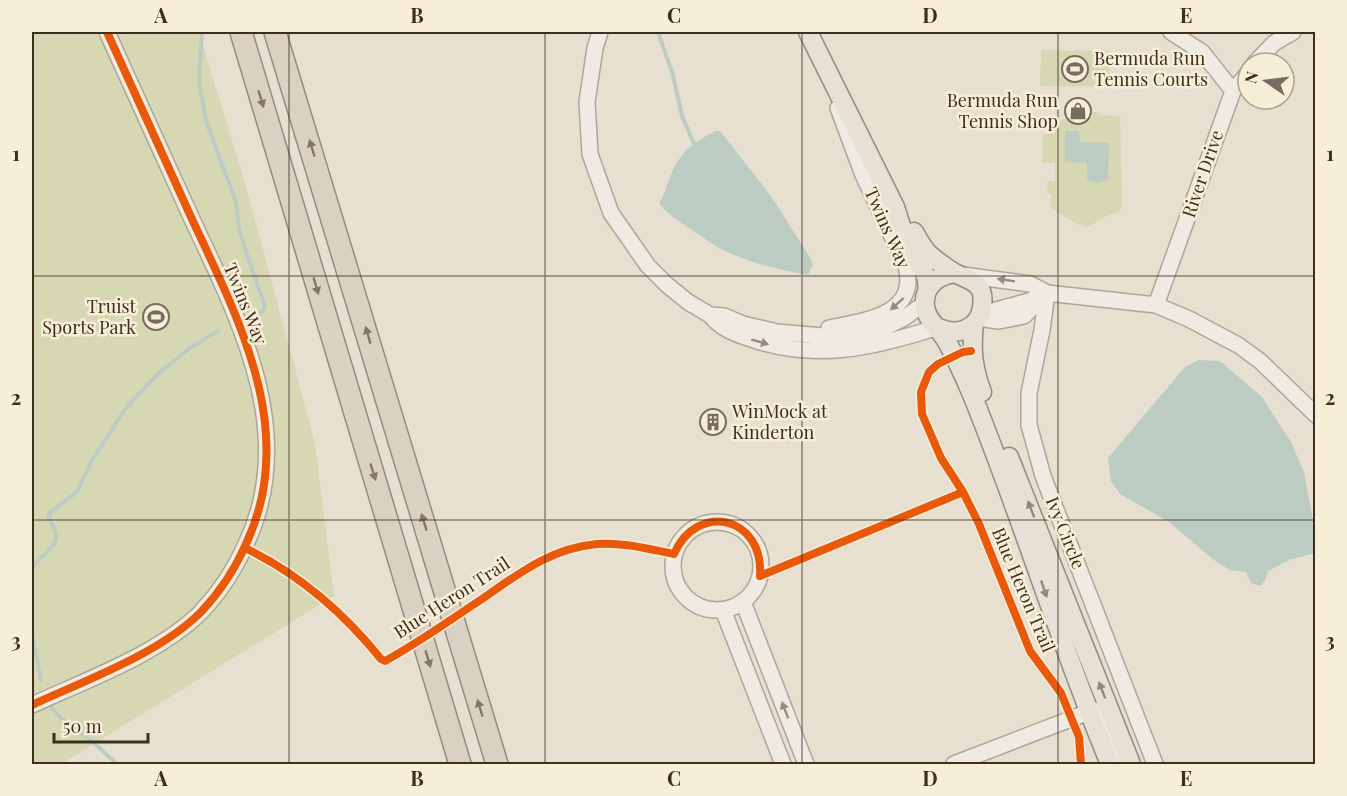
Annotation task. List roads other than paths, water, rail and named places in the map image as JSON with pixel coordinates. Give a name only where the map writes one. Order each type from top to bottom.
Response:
[{"type":"highway","points":[[276,32],[497,765]]},
{"type":"highway","points":[[242,37],[460,765]]},
{"type":"main road","points":[[808,32],[895,207],[928,254],[975,283],[982,296],[981,311],[976,321],[971,351],[973,366],[1131,765]]},
{"type":"main road","points":[[895,207],[905,238],[926,276],[929,318],[938,327],[958,363],[993,447],[1088,712],[1110,765]]},
{"type":"main road","points":[[926,296],[939,277],[959,274]]},
{"type":"main road","points":[[938,327],[953,332],[968,328],[976,321]]},
{"type":"street","name":"Twins Way","points":[[32,705],[153,649],[201,612],[234,571],[256,524],[266,477],[267,435],[260,390],[246,343],[203,242],[107,32]]},
{"type":"street","name":"Twins Way","points":[[600,32],[595,48],[587,102],[590,154],[610,213],[654,272],[688,302],[710,315],[718,325],[740,335],[775,346],[806,350],[855,349],[879,345],[938,327]]},
{"type":"street","points":[[1170,32],[1202,52],[1233,91],[1236,87]]},
{"type":"street","points":[[1266,51],[1274,43],[1293,32]]},
{"type":"street","name":"Twins Way","points":[[804,334],[882,315],[906,296],[909,282],[906,266],[863,175],[820,58]]},
{"type":"street","name":"River Drive","points":[[1156,305],[1233,91]]},
{"type":"street","points":[[959,274],[1030,284],[1047,293],[1156,305],[1189,319],[1238,345],[1260,361],[1316,415]]},
{"type":"street","points":[[976,321],[996,310],[1029,301],[1047,293]]},
{"type":"street","name":"Ivy Circle","points":[[1047,293],[1029,393],[1032,435],[1042,476],[1155,765]]},
{"type":"street","name":"Twins Way","points":[[710,315],[724,316],[743,324],[777,332],[834,337],[867,332],[904,318],[926,296]]},
{"type":"street","points":[[716,522],[732,524],[746,532],[756,544],[761,560],[760,576],[754,590],[743,602],[723,610],[707,610],[692,603],[680,592],[674,578],[672,562],[677,546],[687,533],[700,525],[716,522]]},
{"type":"street","points":[[743,602],[806,765]]},
{"type":"street","points":[[723,610],[783,765]]},
{"type":"street","points":[[954,765],[1088,712],[1097,711],[1121,765]]},
{"type":"waterway","points":[[202,32],[199,81],[206,121],[236,202],[239,229],[265,306],[263,311],[252,317]]},
{"type":"waterway","points":[[658,32],[673,75],[682,116],[695,146]]},
{"type":"waterway","points":[[32,569],[56,540],[49,513],[77,492],[91,462],[125,409],[158,374],[190,348],[218,331]]},
{"type":"waterway","points":[[32,633],[41,681]]},
{"type":"waterway","points":[[52,708],[62,719],[85,735],[117,764]]},
{"type":"place","name":"Bermuda Run Tennis Courts","points":[[1075,69]]},
{"type":"place","name":"Bermuda Run Tennis Shop","points":[[1078,111]]},
{"type":"place","name":"Truist Sports Park","points":[[156,317]]},
{"type":"place","name":"WinMock at Kinderton","points":[[713,422]]}]
